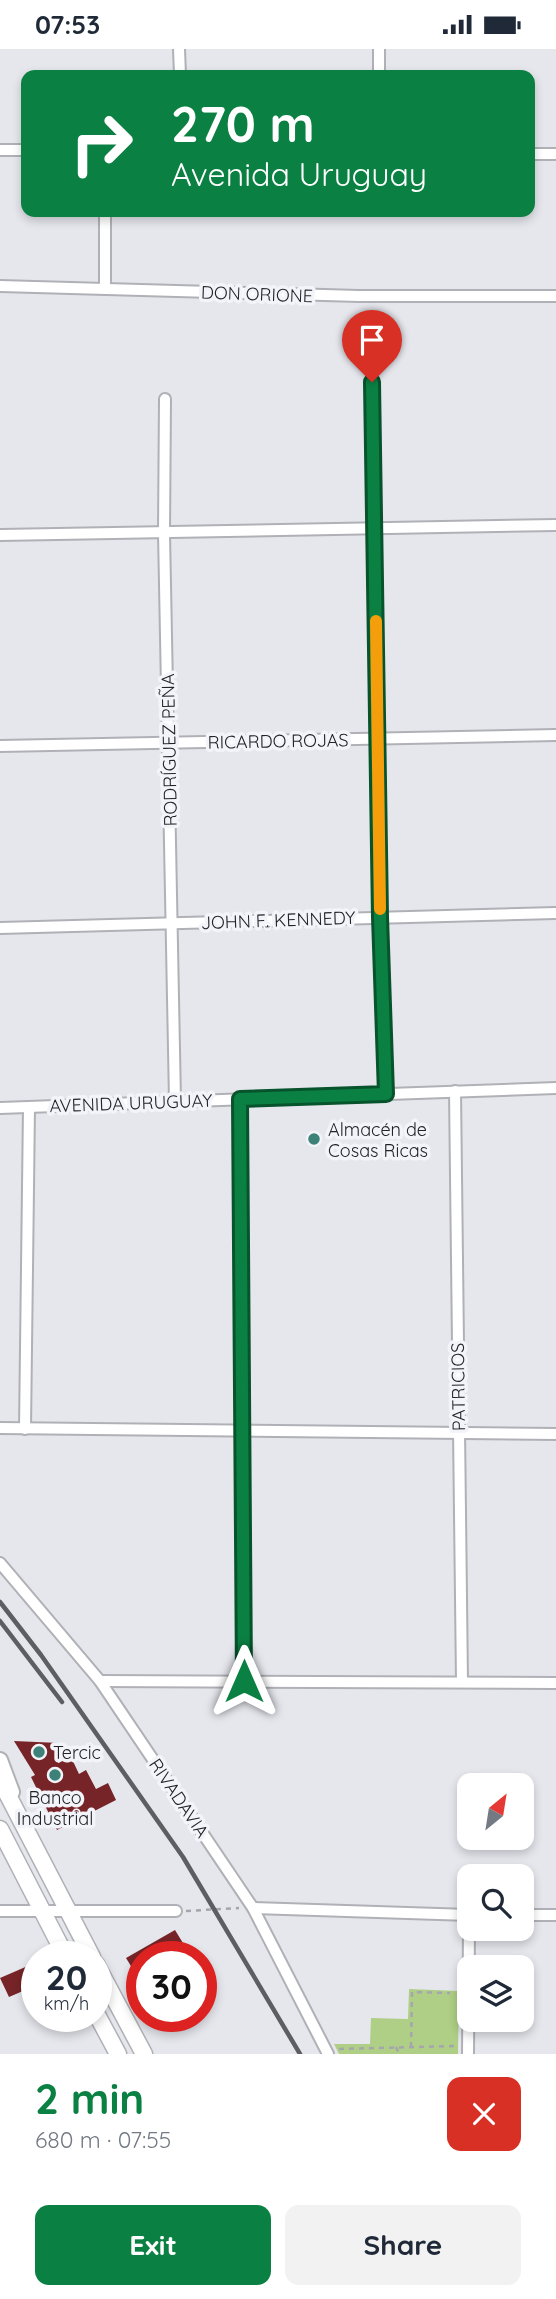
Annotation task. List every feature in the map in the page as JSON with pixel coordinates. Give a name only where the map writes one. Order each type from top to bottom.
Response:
[{"type":"main road","points":[[0,1780],[84,1941]]},
{"type":"main road","points":[[1,1831],[58,1941]]},
{"type":"main road","points":[[112,1993],[145,2054]]},
{"type":"main road","points":[[106,2032],[118,2054]]},
{"type":"street","points":[[179,49],[180,70]]},
{"type":"street","points":[[379,70],[380,49]]},
{"type":"street","points":[[0,150],[21,150]]},
{"type":"street","points":[[535,154],[556,155]]},
{"type":"street","points":[[105,289],[106,217]]},
{"type":"street","name":"DON ORIONE","points":[[0,286],[359,296],[556,296]]},
{"type":"street","points":[[372,382],[380,917],[386,1094]]},
{"type":"street","name":"RODRÍGUEZ PEÑA","points":[[164,398],[164,533],[176,1101]]},
{"type":"street","points":[[0,535],[556,525]]},
{"type":"street","name":"RICARDO ROJAS","points":[[0,747],[556,735]]},
{"type":"street","name":"JOHN F. KENNEDY","points":[[0,928],[556,913]]},
{"type":"street","name":"AVENIDA URUGUAY","points":[[0,1108],[556,1088]]},
{"type":"street","name":"PATRICIOS","points":[[454,1091],[462,1682]]},
{"type":"street","points":[[240,1099],[244,1681]]},
{"type":"street","points":[[25,1429],[29,1107]]},
{"type":"street","points":[[0,1428],[556,1434]]},
{"type":"street","name":"RIVADAVIA","points":[[0,1563],[100,1681],[253,1908],[327,2051]]},
{"type":"street","points":[[100,1681],[556,1683]]},
{"type":"street","points":[[0,1760],[27,1833]]},
{"type":"street","points":[[253,1908],[457,1915]]},
{"type":"street","points":[[0,1911],[176,1911]]},
{"type":"street","points":[[534,1915],[556,1915]]},
{"type":"street","points":[[468,2050],[469,1941]]},
{"type":"path","points":[[176,1911],[253,1908]]},
{"type":"path","points":[[411,2047],[412,1992],[450,1993]]},
{"type":"path","points":[[327,2051],[396,2047],[468,2050]]},
{"type":"path","points":[[396,2047],[399,2054]]},
{"type":"green space","points":[[409,1989],[457,1991],[458,2054],[339,2054],[334,2044],[370,2044],[371,2018],[408,2019]]},
{"type":"building","points":[[14,1741],[59,1743],[58,1763],[71,1757],[79,1774],[86,1770],[96,1789],[108,1783],[116,1800],[57,1830],[31,1777],[35,1775]]},
{"type":"building","points":[[175,1930],[182,1941],[156,1941]]},
{"type":"building","points":[[21,1969],[21,1992],[9,1997],[0,1978]]},
{"type":"railway","points":[[0,1602],[41,1655],[183,1857],[300,2054]]},
{"type":"railway","points":[[0,1621],[62,1702]]},
{"type":"slow traffic","points":[[376,621],[380,909]]},
{"type":"place","name":"Almacén de Cosas Ricas","points":[[314,1139]]},
{"type":"place","name":"Tercic","points":[[39,1752]]},
{"type":"place","name":"Banco Industrial","points":[[55,1775]]},
{"type":"route","points":[[244,1681],[240,1099],[386,1094],[380,917],[372,382]]}]
